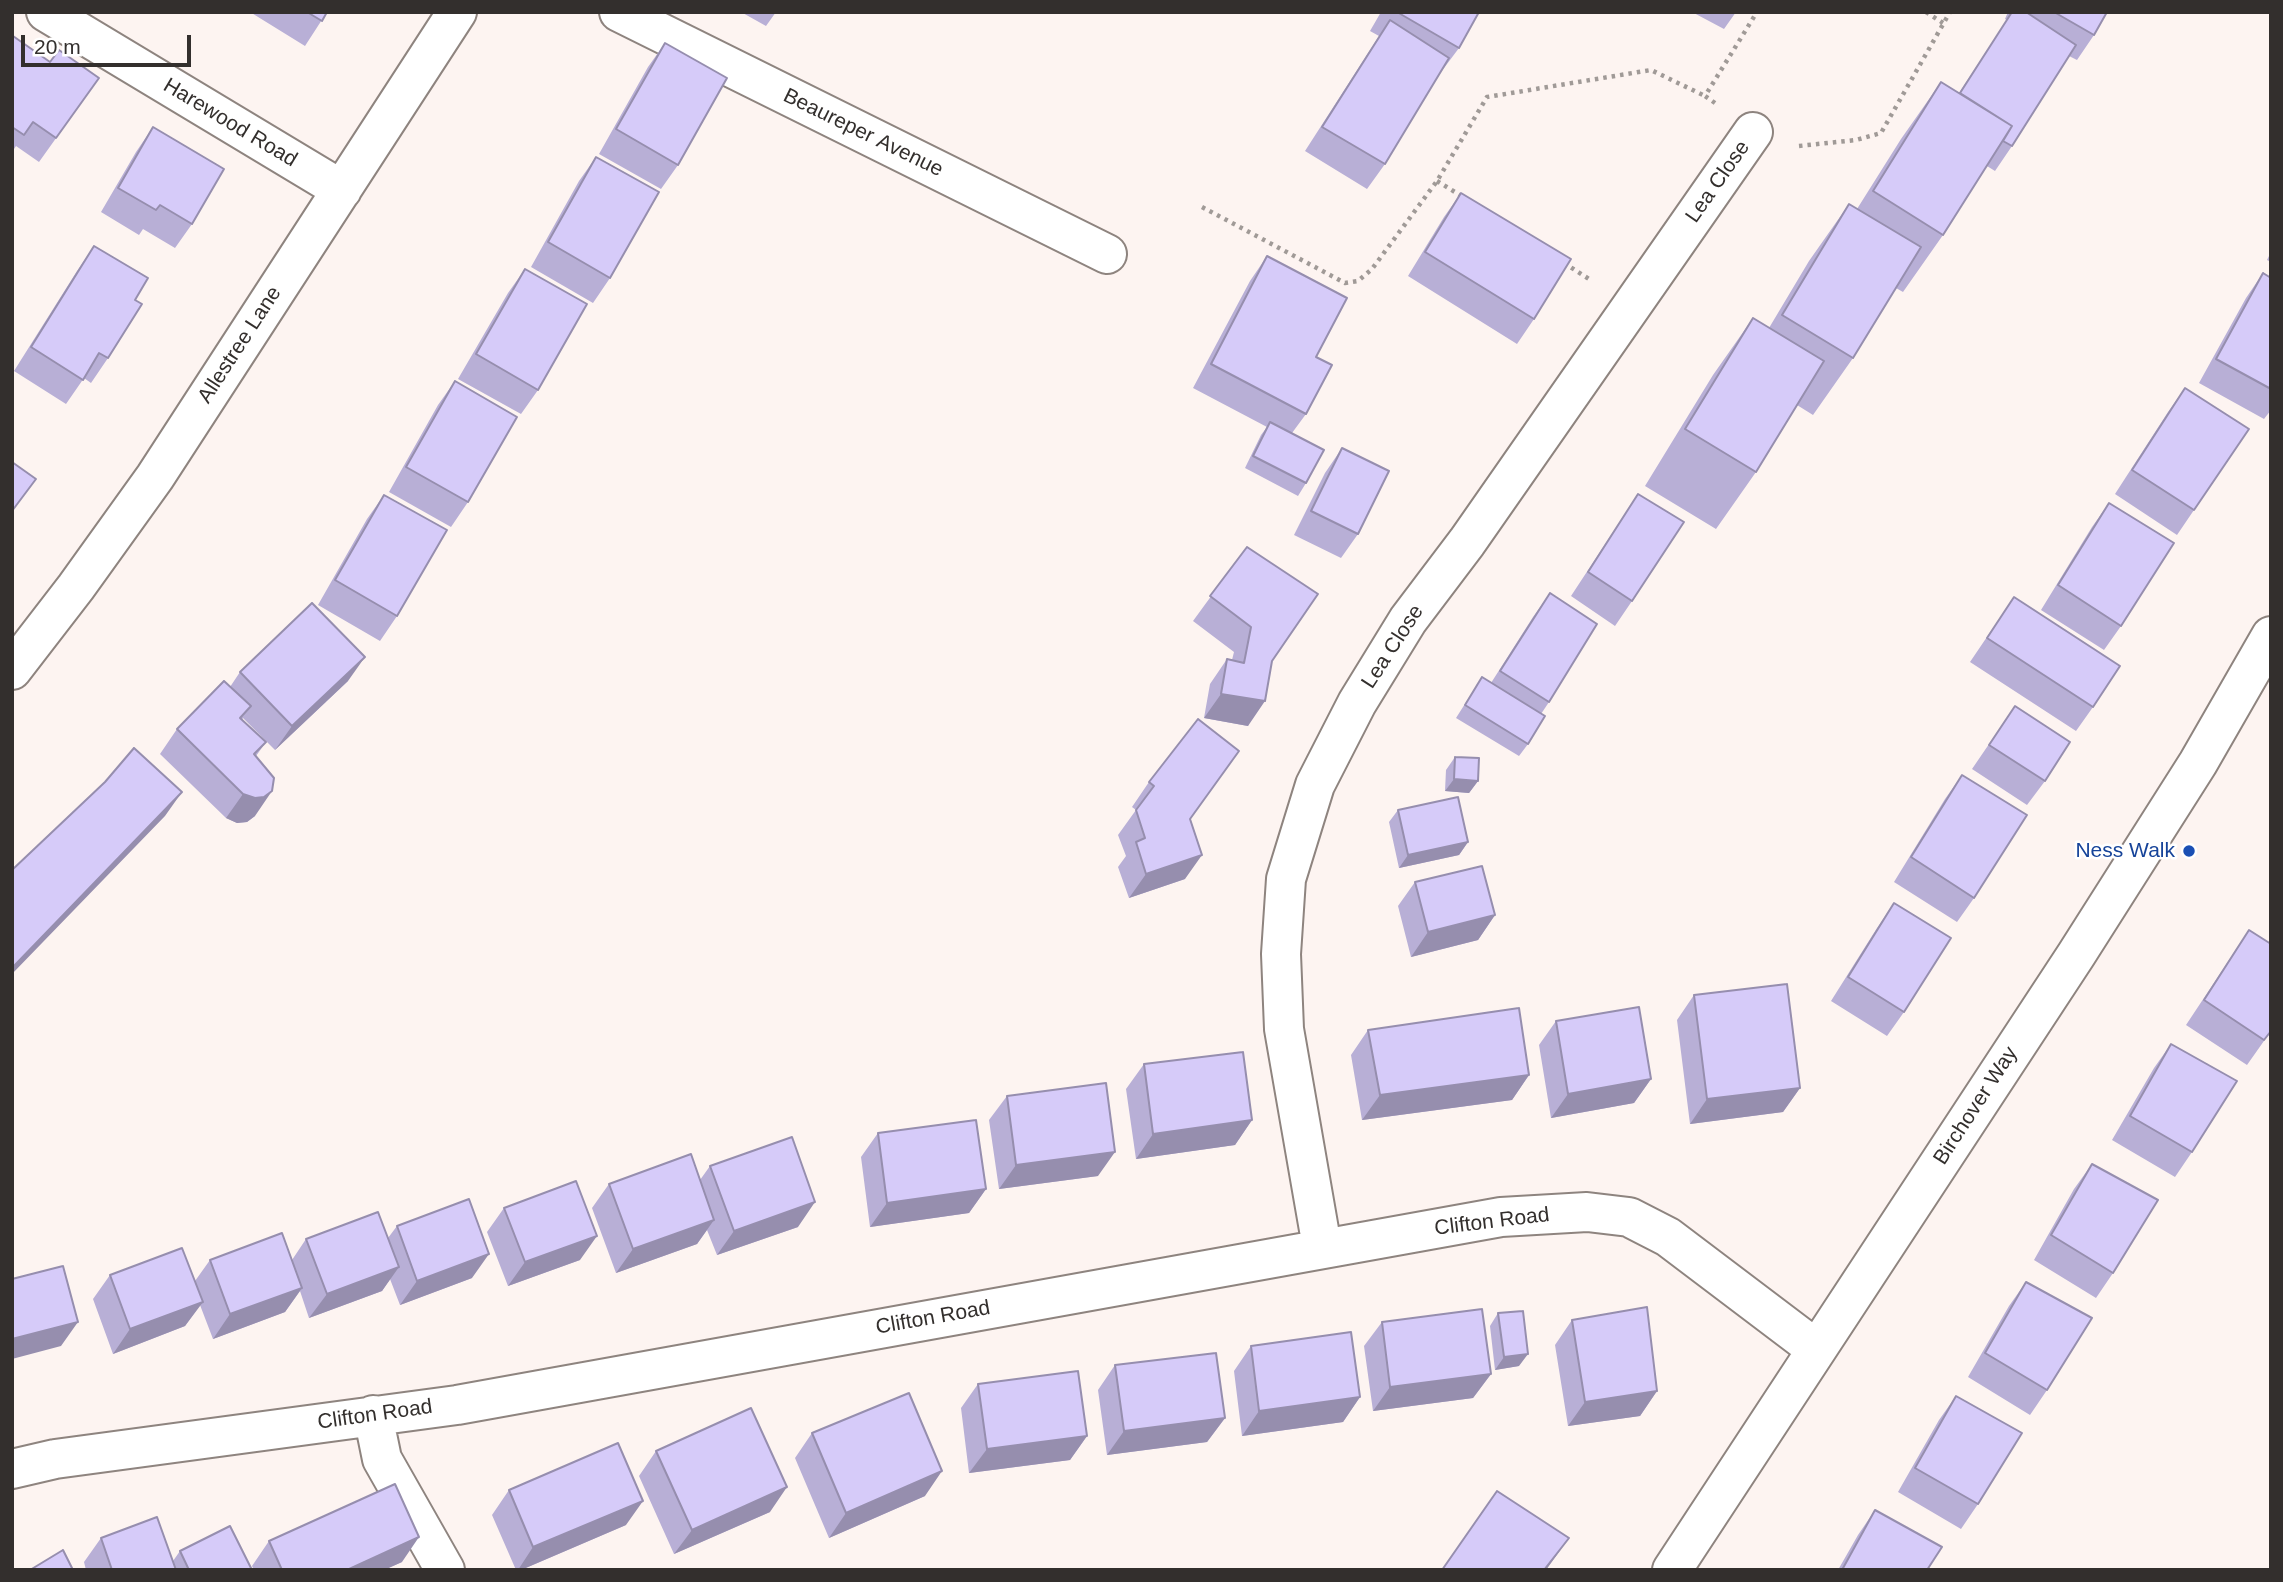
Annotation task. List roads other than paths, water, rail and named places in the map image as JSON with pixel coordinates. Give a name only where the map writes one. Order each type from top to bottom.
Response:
[{"type":"street","name":"Harewood Road","points":[[46,12],[342,190]]},
{"type":"street","name":"Allestree Lane","points":[[12,670],[155,477],[457,12]]},
{"type":"street","name":"Beaureper Avenue","points":[[619,12],[1107,254]]},
{"type":"street","name":"Lea Close","points":[[1322,1247],[1284,1029],[1281,954],[1286,879],[1315,785],[1357,703],[1408,620],[1632,307],[1753,132]]},
{"type":"street","name":"Birchover Way","points":[[1672,1570],[2076,955],[2198,763],[2271,636]]},
{"type":"street","name":"Clifton Road","points":[[12,1469],[55,1460],[469,1403],[1322,1247],[1501,1217],[1587,1212],[1629,1217],[1668,1237],[1816,1349]]},
{"type":"street","points":[[373,1415],[382,1459],[445,1570]]},
{"type":"place","name":"Ness Walk","points":[[2189,851]]}]
